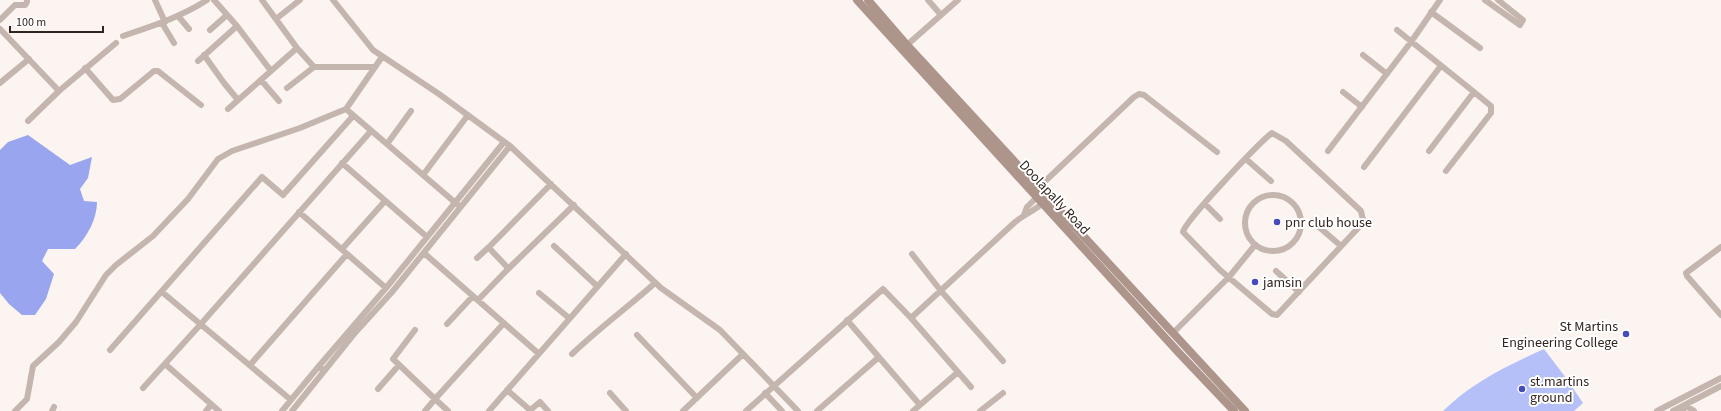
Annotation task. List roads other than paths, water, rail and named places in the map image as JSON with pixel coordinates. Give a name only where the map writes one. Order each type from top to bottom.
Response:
[{"type":"main road","name":"Doolapally Road","points":[[857,0],[1040,200],[1156,321],[1179,353],[1232,410]]},
{"type":"main road","points":[[868,0],[907,45],[1039,187],[1156,321],[1173,333],[1245,411]]},
{"type":"street","points":[[0,20],[16,5],[25,5],[27,0]]},
{"type":"street","points":[[155,0],[163,22],[174,43]]},
{"type":"street","points":[[122,36],[178,16],[207,0]]},
{"type":"street","points":[[214,0],[237,26],[271,71]]},
{"type":"street","points":[[262,0],[297,48],[314,66]]},
{"type":"street","points":[[276,19],[300,0]]},
{"type":"street","points":[[333,0],[372,50],[439,94],[507,144],[574,205],[655,283],[720,330],[798,411]]},
{"type":"street","points":[[928,0],[941,15]]},
{"type":"street","points":[[907,45],[958,0]]},
{"type":"street","points":[[1328,152],[1411,42],[1440,0]]},
{"type":"street","points":[[1486,0],[1496,8],[1518,25],[1520,25],[1523,20],[1500,1],[1496,8]]},
{"type":"street","points":[[1431,12],[1480,48]]},
{"type":"street","points":[[210,30],[227,15]]},
{"type":"street","points":[[178,16],[189,29]]},
{"type":"street","points":[[198,61],[237,26]]},
{"type":"street","points":[[0,29],[59,91]]},
{"type":"street","points":[[1396,30],[1488,103],[1492,111],[1446,171]]},
{"type":"street","points":[[28,121],[59,91],[116,43]]},
{"type":"street","points":[[228,109],[297,48]]},
{"type":"street","points":[[204,55],[238,100]]},
{"type":"street","points":[[1363,55],[1387,74]]},
{"type":"street","points":[[15,411],[27,399],[33,366],[59,342],[76,322],[106,275],[116,265],[153,236],[188,199],[218,158],[232,151],[300,128],[346,109],[382,57]]},
{"type":"street","points":[[0,83],[28,59]]},
{"type":"street","points":[[287,88],[314,66],[374,67]]},
{"type":"street","points":[[1364,167],[1440,66]]},
{"type":"street","points":[[85,68],[113,100],[120,99],[154,71],[158,72],[201,105]]},
{"type":"street","points":[[261,80],[279,101]]},
{"type":"street","points":[[1343,92],[1362,107]]},
{"type":"street","points":[[1429,151],[1474,92]]},
{"type":"street","points":[[1039,187],[1134,97],[1139,94],[1144,95],[1217,152]]},
{"type":"street","points":[[346,109],[461,207]]},
{"type":"street","points":[[387,144],[411,111]]},
{"type":"street","points":[[423,175],[468,115]]},
{"type":"street","points":[[110,350],[262,177],[283,195],[353,116]]},
{"type":"street","points":[[143,388],[371,130]]},
{"type":"street","points":[[1272,133],[1286,141],[1361,211],[1363,220],[1299,292],[1276,315],[1272,314],[1229,278],[1184,233],[1183,230],[1246,159],[1272,133]]},
{"type":"street","points":[[292,411],[325,371],[352,332],[386,288],[455,202],[507,144]]},
{"type":"street","points":[[282,411],[319,366],[392,292],[461,207],[507,144]]},
{"type":"street","points":[[1246,159],[1272,181]]},
{"type":"street","points":[[342,164],[427,237]]},
{"type":"street","points":[[477,258],[551,184]]},
{"type":"street","points":[[1269,195],[1278,195],[1287,198],[1294,204],[1302,221],[1301,231],[1297,239],[1290,246],[1277,251],[1263,250],[1255,245],[1248,238],[1245,229],[1247,211],[1252,203],[1269,195]]},
{"type":"street","points":[[911,318],[1024,215],[1032,212],[1040,200]]},
{"type":"street","points":[[342,249],[385,201]]},
{"type":"street","points":[[1205,204],[1220,219]]},
{"type":"street","points":[[447,324],[507,270],[574,205]]},
{"type":"street","points":[[299,212],[386,288]]},
{"type":"street","points":[[1312,221],[1341,246]]},
{"type":"street","points":[[1173,333],[1229,278],[1255,245]]},
{"type":"street","points":[[489,246],[507,267],[507,270]]},
{"type":"street","points":[[554,246],[597,286]]},
{"type":"street","points":[[1720,312],[1687,276],[1686,273],[1721,247]]},
{"type":"street","points":[[424,253],[538,353]]},
{"type":"street","points":[[250,366],[347,254]]},
{"type":"street","points":[[489,411],[538,353],[626,254]]},
{"type":"street","points":[[912,254],[941,291],[1003,361]]},
{"type":"street","points":[[1276,271],[1299,292]]},
{"type":"street","points":[[572,354],[590,336],[614,319],[655,283]]},
{"type":"street","points":[[746,411],[773,385],[883,289],[911,318],[971,387]]},
{"type":"street","points":[[162,292],[291,400]]},
{"type":"street","points":[[539,293],[569,318]]},
{"type":"street","points":[[848,320],[920,404]]},
{"type":"street","points":[[425,411],[504,323]]},
{"type":"street","points":[[415,330],[393,359],[448,411]]},
{"type":"street","points":[[638,335],[697,398]]},
{"type":"street","points":[[683,411],[743,354]]},
{"type":"street","points":[[817,411],[879,357]]},
{"type":"street","points":[[164,364],[219,411]]},
{"type":"street","points":[[378,389],[399,365]]},
{"type":"street","points":[[319,366],[325,371]]},
{"type":"street","points":[[913,411],[957,372]]},
{"type":"street","points":[[1657,411],[1721,378]]},
{"type":"street","points":[[1673,411],[1684,408],[1721,386]]},
{"type":"street","points":[[507,390],[530,410],[540,402],[548,411]]},
{"type":"street","points":[[610,393],[626,411]]},
{"type":"street","points":[[765,393],[782,411]]},
{"type":"street","points":[[980,411],[1003,393]]},
{"type":"street","points":[[206,411],[211,404]]},
{"type":"street","points":[[1684,408],[1694,411]]},
{"type":"place","name":"pnr club house","points":[[1277,222]]},
{"type":"place","name":"jamsin","points":[[1255,282]]},
{"type":"place","name":"St Martins Engineering College","points":[[1626,334]]},
{"type":"place","name":"st.martins ground","points":[[1522,389]]}]
